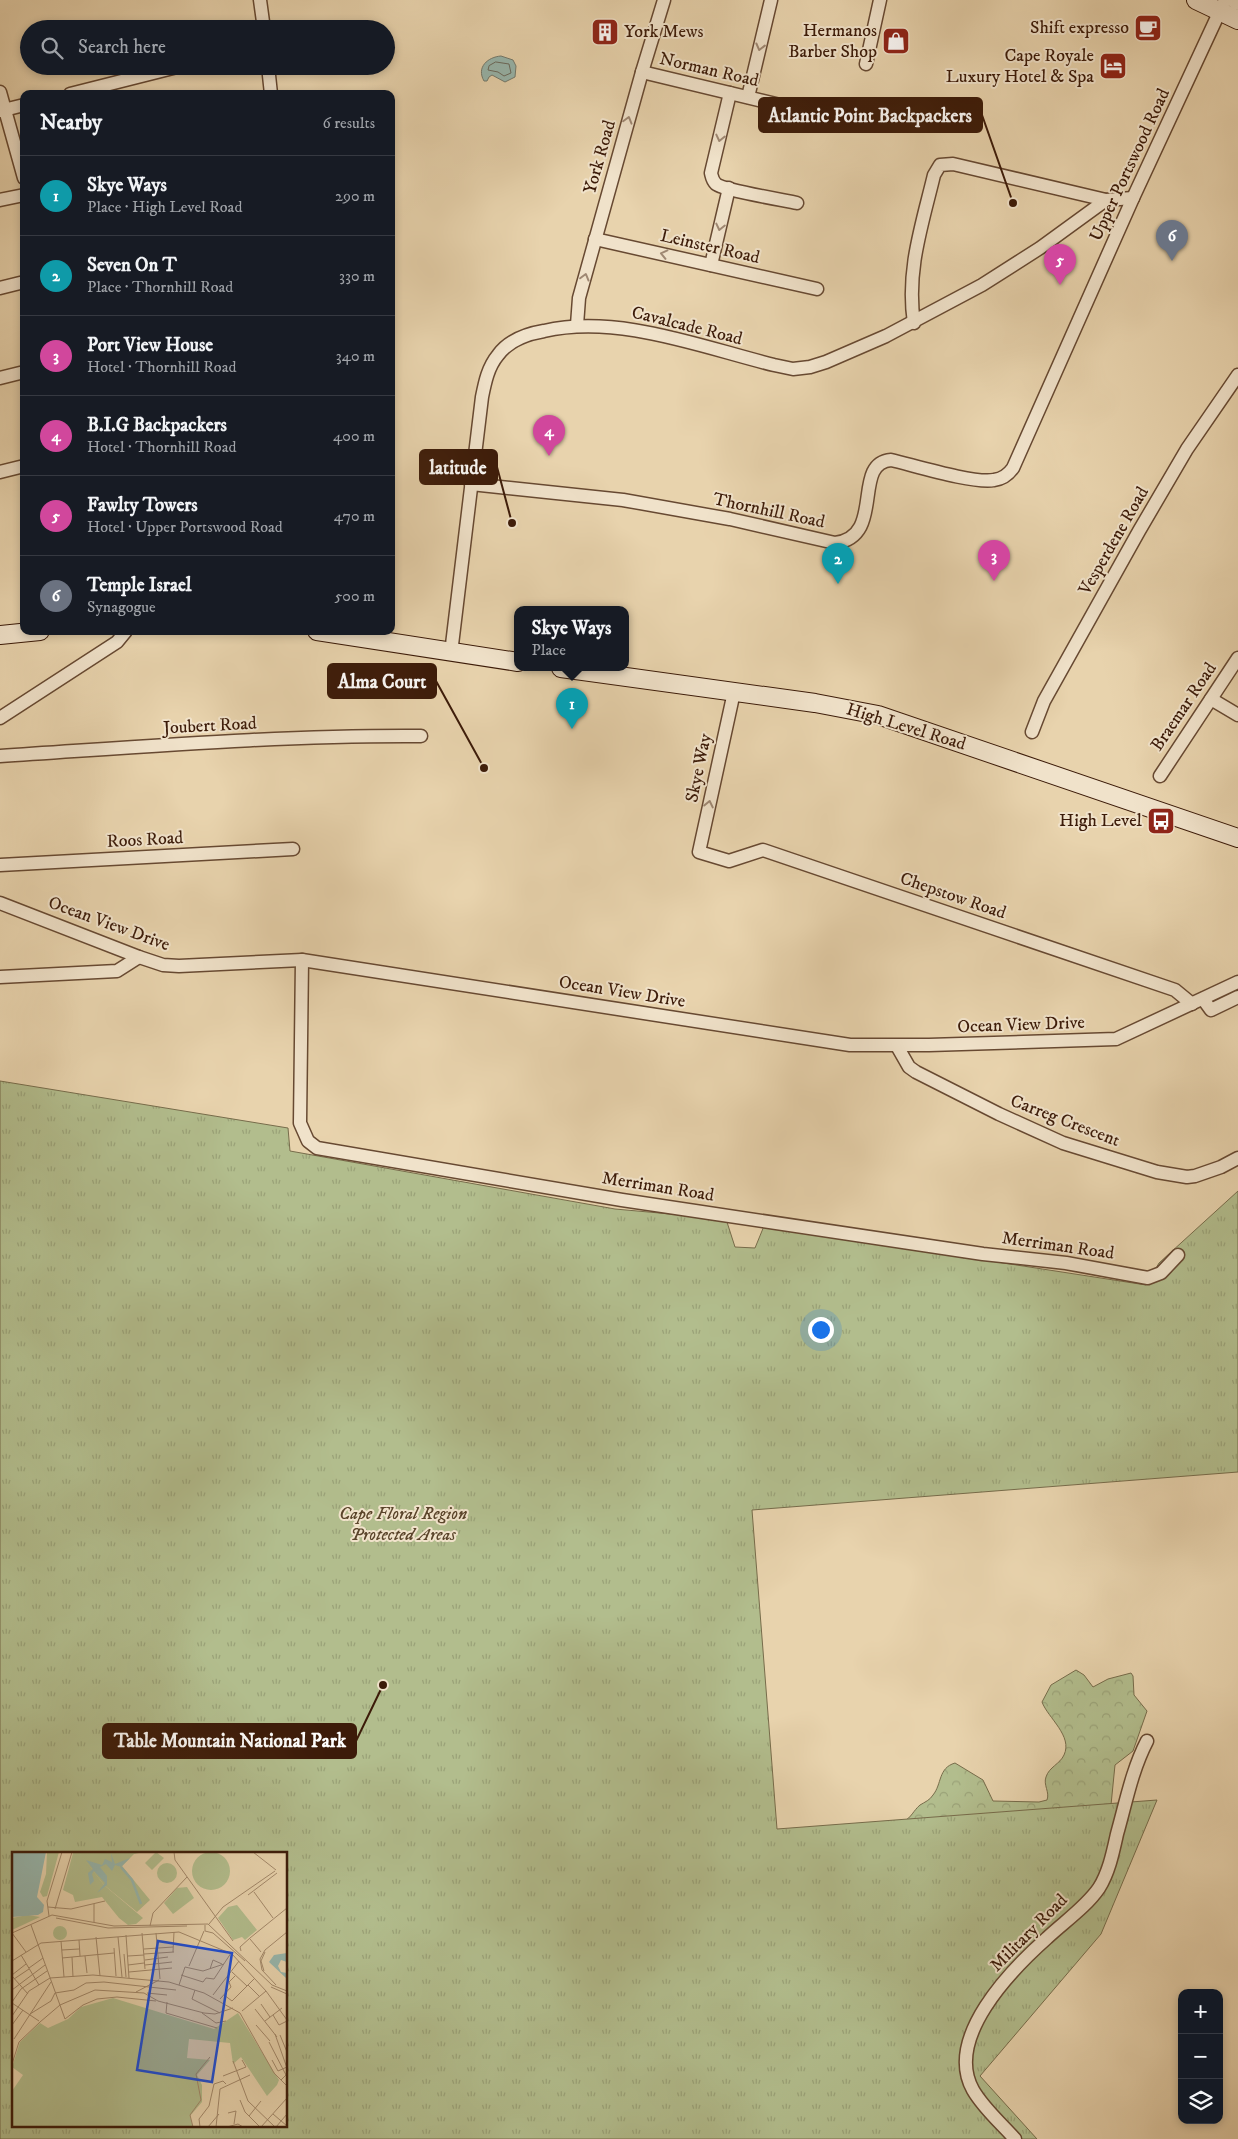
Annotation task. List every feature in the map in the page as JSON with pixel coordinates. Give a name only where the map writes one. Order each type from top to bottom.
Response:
[{"type":"street","points":[[260,0],[263,20]]},
{"type":"street","name":"York Road","points":[[577,325],[579,298],[664,0]]},
{"type":"street","points":[[748,97],[771,0]]},
{"type":"street","points":[[866,64],[880,0]]},
{"type":"street","points":[[1196,0],[1223,5],[1238,20]]},
{"type":"street","name":"Upper Portswood Road","points":[[1001,479],[1013,468],[1133,198],[1223,5]]},
{"type":"street","name":"Norman Road","points":[[642,72],[855,124]]},
{"type":"street","points":[[86,90],[145,75]]},
{"type":"street","points":[[269,75],[271,90]]},
{"type":"street","points":[[0,92],[2,110],[20,166]]},
{"type":"street","points":[[730,93],[712,173],[714,182],[717,185],[797,203]]},
{"type":"street","points":[[2,110],[20,106]]},
{"type":"street","points":[[914,323],[911,303],[912,263],[934,175],[940,165],[952,164],[1106,200],[1133,198]]},
{"type":"street","points":[[711,265],[729,188]]},
{"type":"street","points":[[0,200],[20,196]]},
{"type":"street","name":"Cavalcade Road","points":[[451,653],[484,384],[488,371],[498,354],[519,338],[533,333],[577,325],[616,327],[640,331],[793,369],[826,362],[914,323],[982,285],[1040,248],[1106,200]]},
{"type":"street","name":"Leinster Road","points":[[595,239],[817,289]]},
{"type":"street","points":[[0,288],[20,283]]},
{"type":"street","points":[[0,378],[20,373]]},
{"type":"street","name":"Vesperdene Road","points":[[1032,732],[1044,701],[1139,530],[1187,449],[1238,375]]},
{"type":"street","name":"Thornhill Road","points":[[471,484],[623,500],[730,519],[836,544],[849,541],[858,534],[864,518],[873,471],[880,462],[890,460],[983,481],[1001,479]]},
{"type":"street","points":[[0,472],[20,467]]},
{"type":"street","points":[[0,635],[20,633]]},
{"type":"street","points":[[0,718],[117,642],[123,635]]},
{"type":"street","points":[[342,635],[514,661]]},
{"type":"street","name":"Braemar Road","points":[[1160,776],[1238,658]]},
{"type":"street","name":"High Level Road","points":[[583,671],[823,704],[878,715],[1238,838]]},
{"type":"street","name":"Skye Way","points":[[699,852],[734,692]]},
{"type":"street","points":[[1211,699],[1238,716]]},
{"type":"street","name":"Joubert Road","points":[[0,756],[274,740],[421,736]]},
{"type":"street","name":"Roos Road","points":[[0,865],[292,849]]},
{"type":"street","name":"Chepstow Road","points":[[699,852],[729,861],[738,860],[763,850],[1175,990],[1211,1010],[1238,997]]},
{"type":"street","name":"Ocean View Drive","points":[[0,903],[163,965],[179,966],[302,960],[850,1045],[897,1046],[1104,1041],[1126,1035],[1238,982]]},
{"type":"street","points":[[0,977],[117,971],[139,957]]},
{"type":"street","name":"Merriman Road","points":[[302,960],[300,1123],[308,1141],[317,1148],[622,1200],[983,1254],[1066,1263],[1148,1278],[1161,1273],[1178,1254]]},
{"type":"street","name":"Carreg Crescent","points":[[897,1046],[909,1067],[916,1072],[999,1114],[1063,1143],[1147,1170],[1182,1176],[1195,1176],[1209,1172],[1238,1158]]},
{"type":"street","name":"Military Road","points":[[1015,2139],[990,2112],[973,2089],[968,2078],[966,2063],[970,2037],[1000,1986],[1033,1950],[1087,1902],[1098,1888],[1111,1859],[1137,1762],[1147,1741]]},
{"type":"green space","name":"Cape Floral Region Protected Areas","points":[[0,1081],[288,1128],[290,1151],[615,1209],[726,1219],[735,1247],[755,1248],[764,1226],[1146,1285],[1159,1263],[1238,1191],[1238,1472],[752,1510],[777,1829],[1157,1800],[1101,1934],[980,2076],[1037,2139],[0,2139]]},
{"type":"green space","points":[[1076,1670],[1084,1675],[1093,1687],[1108,1679],[1131,1673],[1133,1676],[1134,1695],[1147,1711],[1133,1751],[1115,1765],[1111,1805],[903,1822],[920,1805],[932,1797],[943,1772],[955,1763],[983,1780],[993,1801],[1039,1802],[1047,1800],[1046,1777],[1062,1758],[1066,1748],[1063,1734],[1042,1702],[1051,1685]]},
{"type":"water","points":[[501,56],[513,60],[516,66],[515,77],[505,82],[492,75],[487,81],[484,81],[481,71],[482,67],[492,58]]},
{"type":"place","name":"Shift expresso","points":[[1148,28]]},
{"type":"place","name":"York Mews","points":[[605,32]]},
{"type":"place","name":"Hermanos Barber Shop","points":[[896,41]]},
{"type":"place","name":"Cape Royale Luxury Hotel & Spa","points":[[1113,66]]},
{"type":"place","name":"Atlantic Point Backpackers","points":[[1013,203]]},
{"type":"place","name":"Temple Israel","points":[[1172,261]]},
{"type":"place","name":"Fawlty Towers","points":[[1060,285]]},
{"type":"place","name":"B.I.G Backpackers","points":[[549,456]]},
{"type":"place","name":"latitude","points":[[512,523]]},
{"type":"place","name":"Port View House","points":[[994,581]]},
{"type":"place","name":"Seven On T","points":[[838,584]]},
{"type":"place","name":"Skye Ways","points":[[572,729]]},
{"type":"place","name":"Alma Court","points":[[484,768]]},
{"type":"place","name":"High Level","points":[[1161,821]]},
{"type":"place","name":"Table Mountain National Park","points":[[383,1685]]}]
